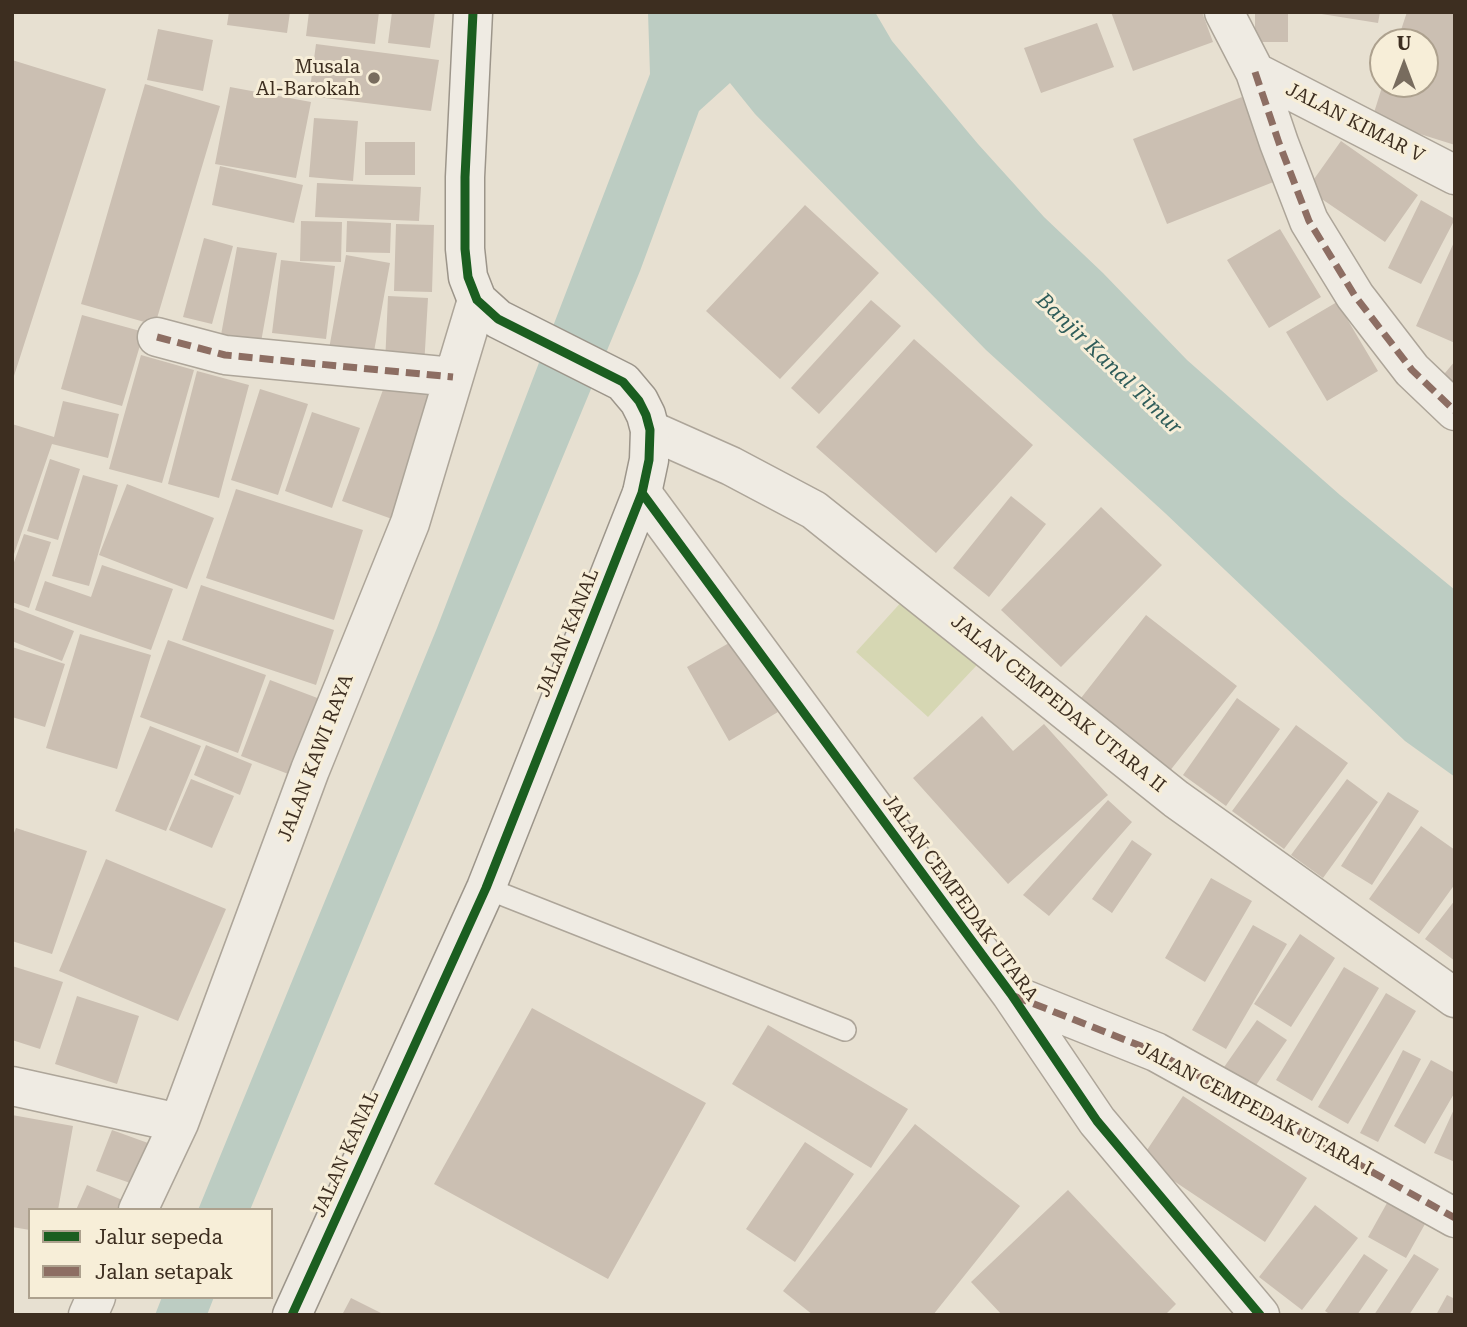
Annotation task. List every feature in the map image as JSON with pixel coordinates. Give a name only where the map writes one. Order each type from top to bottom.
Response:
[{"type":"street","points":[[473,12],[465,177],[465,249],[468,277],[488,310]]},
{"type":"street","points":[[1224,12],[1255,72],[1309,221],[1355,296],[1412,370],[1455,411]]},
{"type":"street","name":"JALAN KIMAR V","points":[[1255,72],[1455,174]]},
{"type":"street","name":"JALAN KAWI RAYA","points":[[139,1208],[179,1124],[310,770],[410,523],[453,377],[488,310]]},
{"type":"street","name":"JALAN KANAL","points":[[292,1315],[486,888],[642,493],[649,460],[650,430],[639,401],[623,383],[488,310]]},
{"type":"street","points":[[157,337],[225,355],[453,377]]},
{"type":"street","name":"JALAN CEMPEDAK UTARA II","points":[[650,430],[731,466],[814,510],[1176,799],[1455,998]]},
{"type":"street","name":"JALAN CEMPEDAK UTARA","points":[[642,493],[1010,994],[1097,1121],[1260,1315]]},
{"type":"street","name":"JALAN CEMPEDAK UTARA I","points":[[1010,994],[1156,1052],[1455,1218]]},
{"type":"street","points":[[12,1086],[179,1124]]},
{"type":"street","points":[[88,1315],[95,1299]]},
{"type":"lane","points":[[486,888],[845,1030]]},
{"type":"green space","points":[[904,599],[977,665],[928,717],[856,652]]},
{"type":"water","name":"Banjir Kanal Timur","points":[[648,12],[875,12],[892,41],[978,144],[1044,217],[1103,273],[1187,360],[1340,495],[1455,590],[1455,777],[1405,741],[1165,513],[986,350],[755,114],[730,83],[699,111],[640,271],[251,1208],[199,1208],[437,628],[650,74]]},
{"type":"water","points":[[161,1299],[213,1299],[207,1315],[155,1315]]},
{"type":"building","points":[[229,12],[290,12],[287,33],[227,25]]},
{"type":"building","points":[[309,12],[379,12],[375,44],[306,36]]},
{"type":"building","points":[[392,12],[435,12],[430,48],[388,43]]},
{"type":"building","points":[[1111,12],[1202,12],[1213,42],[1133,71]]},
{"type":"building","points":[[1255,12],[1288,12],[1288,42],[1255,42]]},
{"type":"building","points":[[1309,12],[1380,12],[1378,23]]},
{"type":"building","points":[[1407,12],[1455,12],[1455,145],[1372,119],[1379,98],[1439,98],[1439,28],[1402,28]]},
{"type":"building","points":[[1097,23],[1114,67],[1041,93],[1024,48]]},
{"type":"building","points":[[158,29],[213,40],[203,91],[147,80]]},
{"type":"building","name":"Musala Al-Barokah","points":[[316,44],[439,60],[431,111],[309,96]]},
{"type":"building","points":[[12,60],[106,89],[13,379],[12,379]]},
{"type":"building","points":[[145,84],[220,106],[155,325],[81,304]]},
{"type":"building","points":[[230,87],[311,102],[296,178],[215,164]]},
{"type":"building","points":[[1242,97],[1276,181],[1167,224],[1133,139]]},
{"type":"building","points":[[314,118],[358,121],[353,181],[309,177]]},
{"type":"building","points":[[1341,141],[1418,195],[1385,242],[1307,189]]},
{"type":"building","points":[[365,142],[415,142],[415,175],[365,175]]},
{"type":"building","points":[[220,166],[303,185],[294,223],[212,205]]},
{"type":"building","points":[[317,183],[421,187],[419,221],[315,217]]},
{"type":"building","points":[[1421,200],[1455,219],[1421,284],[1388,268]]},
{"type":"building","points":[[805,205],[879,273],[780,379],[706,311]]},
{"type":"building","points":[[301,221],[342,222],[341,262],[300,261]]},
{"type":"building","points":[[347,221],[391,223],[390,253],[346,252]]},
{"type":"building","points":[[396,224],[434,225],[432,292],[394,291]]},
{"type":"building","points":[[1280,229],[1321,297],[1269,328],[1227,260]]},
{"type":"building","points":[[204,238],[233,246],[212,324],[183,317]]},
{"type":"building","points":[[1455,240],[1455,343],[1416,326]]},
{"type":"building","points":[[237,247],[277,253],[261,342],[221,335]]},
{"type":"building","points":[[346,255],[390,263],[373,357],[329,349]]},
{"type":"building","points":[[281,260],[335,266],[326,339],[272,333]]},
{"type":"building","points":[[388,296],[428,298],[424,367],[385,364]]},
{"type":"building","points":[[871,300],[901,326],[819,414],[791,388]]},
{"type":"building","points":[[1337,302],[1378,371],[1327,401],[1286,332]]},
{"type":"building","points":[[82,315],[144,332],[122,406],[61,389]]},
{"type":"building","points":[[914,339],[1033,445],[936,553],[816,447]]},
{"type":"building","points":[[141,355],[194,370],[162,483],[109,469]]},
{"type":"building","points":[[1455,361],[1455,391],[1440,379]]},
{"type":"building","points":[[197,371],[249,385],[219,498],[168,484]]},
{"type":"building","points":[[387,379],[437,397],[392,519],[342,501]]},
{"type":"building","points":[[260,389],[308,404],[278,495],[231,480]]},
{"type":"building","points":[[63,401],[119,414],[108,458],[52,444],[12,560],[12,424],[54,437]]},
{"type":"building","points":[[312,412],[360,428],[332,508],[285,491]]},
{"type":"building","points":[[50,459],[80,469],[58,540],[27,531]]},
{"type":"building","points":[[83,475],[118,485],[89,586],[52,576]]},
{"type":"building","points":[[127,484],[214,518],[187,589],[99,555]]},
{"type":"building","points":[[236,489],[363,530],[334,620],[206,578]]},
{"type":"building","points":[[1011,496],[1046,524],[989,597],[953,568]]},
{"type":"building","points":[[1101,507],[1162,565],[1061,667],[1001,610]]},
{"type":"building","points":[[24,534],[51,542],[29,608],[12,602],[12,568]]},
{"type":"building","points":[[102,565],[173,589],[151,650],[35,610],[45,581],[91,597]]},
{"type":"building","points":[[201,585],[334,630],[316,685],[182,640]]},
{"type":"building","points":[[12,607],[74,631],[62,661],[12,641]]},
{"type":"building","points":[[1146,615],[1237,686],[1165,777],[1074,707]]},
{"type":"building","points":[[80,634],[151,655],[117,769],[46,748]]},
{"type":"building","points":[[736,639],[778,712],[729,741],[687,667]]},
{"type":"building","points":[[168,640],[266,675],[238,753],[140,717]]},
{"type":"building","points":[[12,647],[65,664],[45,727],[12,717]]},
{"type":"building","points":[[270,680],[320,699],[291,775],[241,756]]},
{"type":"building","points":[[1237,698],[1280,729],[1226,806],[1183,775]]},
{"type":"building","points":[[982,716],[1013,751],[1044,724],[1108,795],[1008,884],[913,778]]},
{"type":"building","points":[[1296,725],[1348,763],[1284,849],[1232,811]]},
{"type":"building","points":[[150,726],[201,746],[166,831],[115,811]]},
{"type":"building","points":[[206,745],[252,764],[240,795],[194,775]]},
{"type":"building","points":[[191,779],[234,796],[212,848],[169,830]]},
{"type":"building","points":[[1347,779],[1378,802],[1323,878],[1291,855]]},
{"type":"building","points":[[1388,792],[1419,811],[1372,885],[1341,866]]},
{"type":"building","points":[[1108,800],[1132,822],[1049,916],[1023,895]]},
{"type":"building","points":[[1421,826],[1455,850],[1455,884],[1419,934],[1369,899]]},
{"type":"building","points":[[16,828],[87,851],[52,954],[12,941],[12,838]]},
{"type":"building","points":[[1132,840],[1152,854],[1112,913],[1092,899]]},
{"type":"building","points":[[106,859],[226,909],[178,1021],[59,971]]},
{"type":"building","points":[[1211,878],[1252,901],[1205,982],[1165,958]]},
{"type":"building","points":[[1455,900],[1455,961],[1425,939]]},
{"type":"building","points":[[1253,925],[1287,944],[1226,1049],[1192,1030]]},
{"type":"building","points":[[1300,934],[1335,958],[1291,1027],[1254,1004]]},
{"type":"building","points":[[12,966],[63,982],[40,1049],[12,1040]]},
{"type":"building","points":[[1344,967],[1379,988],[1312,1101],[1276,1080]]},
{"type":"building","points":[[1386,993],[1416,1011],[1348,1124],[1318,1107]]},
{"type":"building","points":[[77,996],[139,1016],[117,1084],[55,1064]]},
{"type":"building","points":[[532,1008],[706,1103],[608,1279],[434,1184]]},
{"type":"building","points":[[1257,1020],[1287,1040],[1252,1091],[1222,1070]]},
{"type":"building","points":[[768,1025],[908,1109],[871,1168],[732,1084]]},
{"type":"building","points":[[1403,1050],[1421,1059],[1378,1142],[1360,1133]]},
{"type":"building","points":[[1431,1060],[1455,1073],[1455,1092],[1425,1144],[1394,1126]]},
{"type":"building","points":[[1183,1096],[1307,1178],[1265,1242],[1141,1159]]},
{"type":"building","points":[[1455,1107],[1455,1162],[1434,1153]]},
{"type":"building","points":[[12,1115],[73,1126],[58,1208],[28,1208],[28,1230],[12,1227]]},
{"type":"building","points":[[915,1124],[1020,1206],[933,1315],[813,1315],[783,1291]]},
{"type":"building","points":[[112,1130],[148,1143],[133,1184],[96,1171]]},
{"type":"building","points":[[805,1142],[854,1174],[795,1262],[746,1229]]},
{"type":"building","points":[[87,1185],[127,1202],[125,1208],[77,1208]]},
{"type":"building","points":[[1068,1190],[1176,1304],[1165,1315],[1002,1315],[971,1282]]},
{"type":"building","points":[[1387,1203],[1425,1224],[1406,1258],[1368,1237]]},
{"type":"building","points":[[1315,1205],[1358,1238],[1302,1310],[1259,1277]]},
{"type":"building","points":[[1364,1254],[1388,1270],[1357,1315],[1331,1315],[1325,1311]]},
{"type":"building","points":[[1414,1254],[1439,1269],[1409,1315],[1374,1315]]},
{"type":"building","points":[[1447,1295],[1455,1299],[1455,1315],[1436,1315]]},
{"type":"building","points":[[351,1298],[385,1315],[342,1315]]},
{"type":"marked path","points":[[1255,72],[1309,221],[1355,296],[1412,370],[1455,411]]},
{"type":"marked path","points":[[157,337],[225,355],[453,377]]},
{"type":"marked path","points":[[1014,996],[1156,1052],[1455,1218]]},
{"type":"cycle path","points":[[292,1315],[486,888],[642,493],[649,460],[650,430],[646,415],[639,401],[623,382],[498,319],[477,300],[468,277],[465,249],[465,177],[473,12]]},
{"type":"cycle path","points":[[642,493],[1011,994],[1097,1121],[1260,1315]]},
{"type":"place","name":"Musala Al-Barokah","points":[[374,78]]}]
